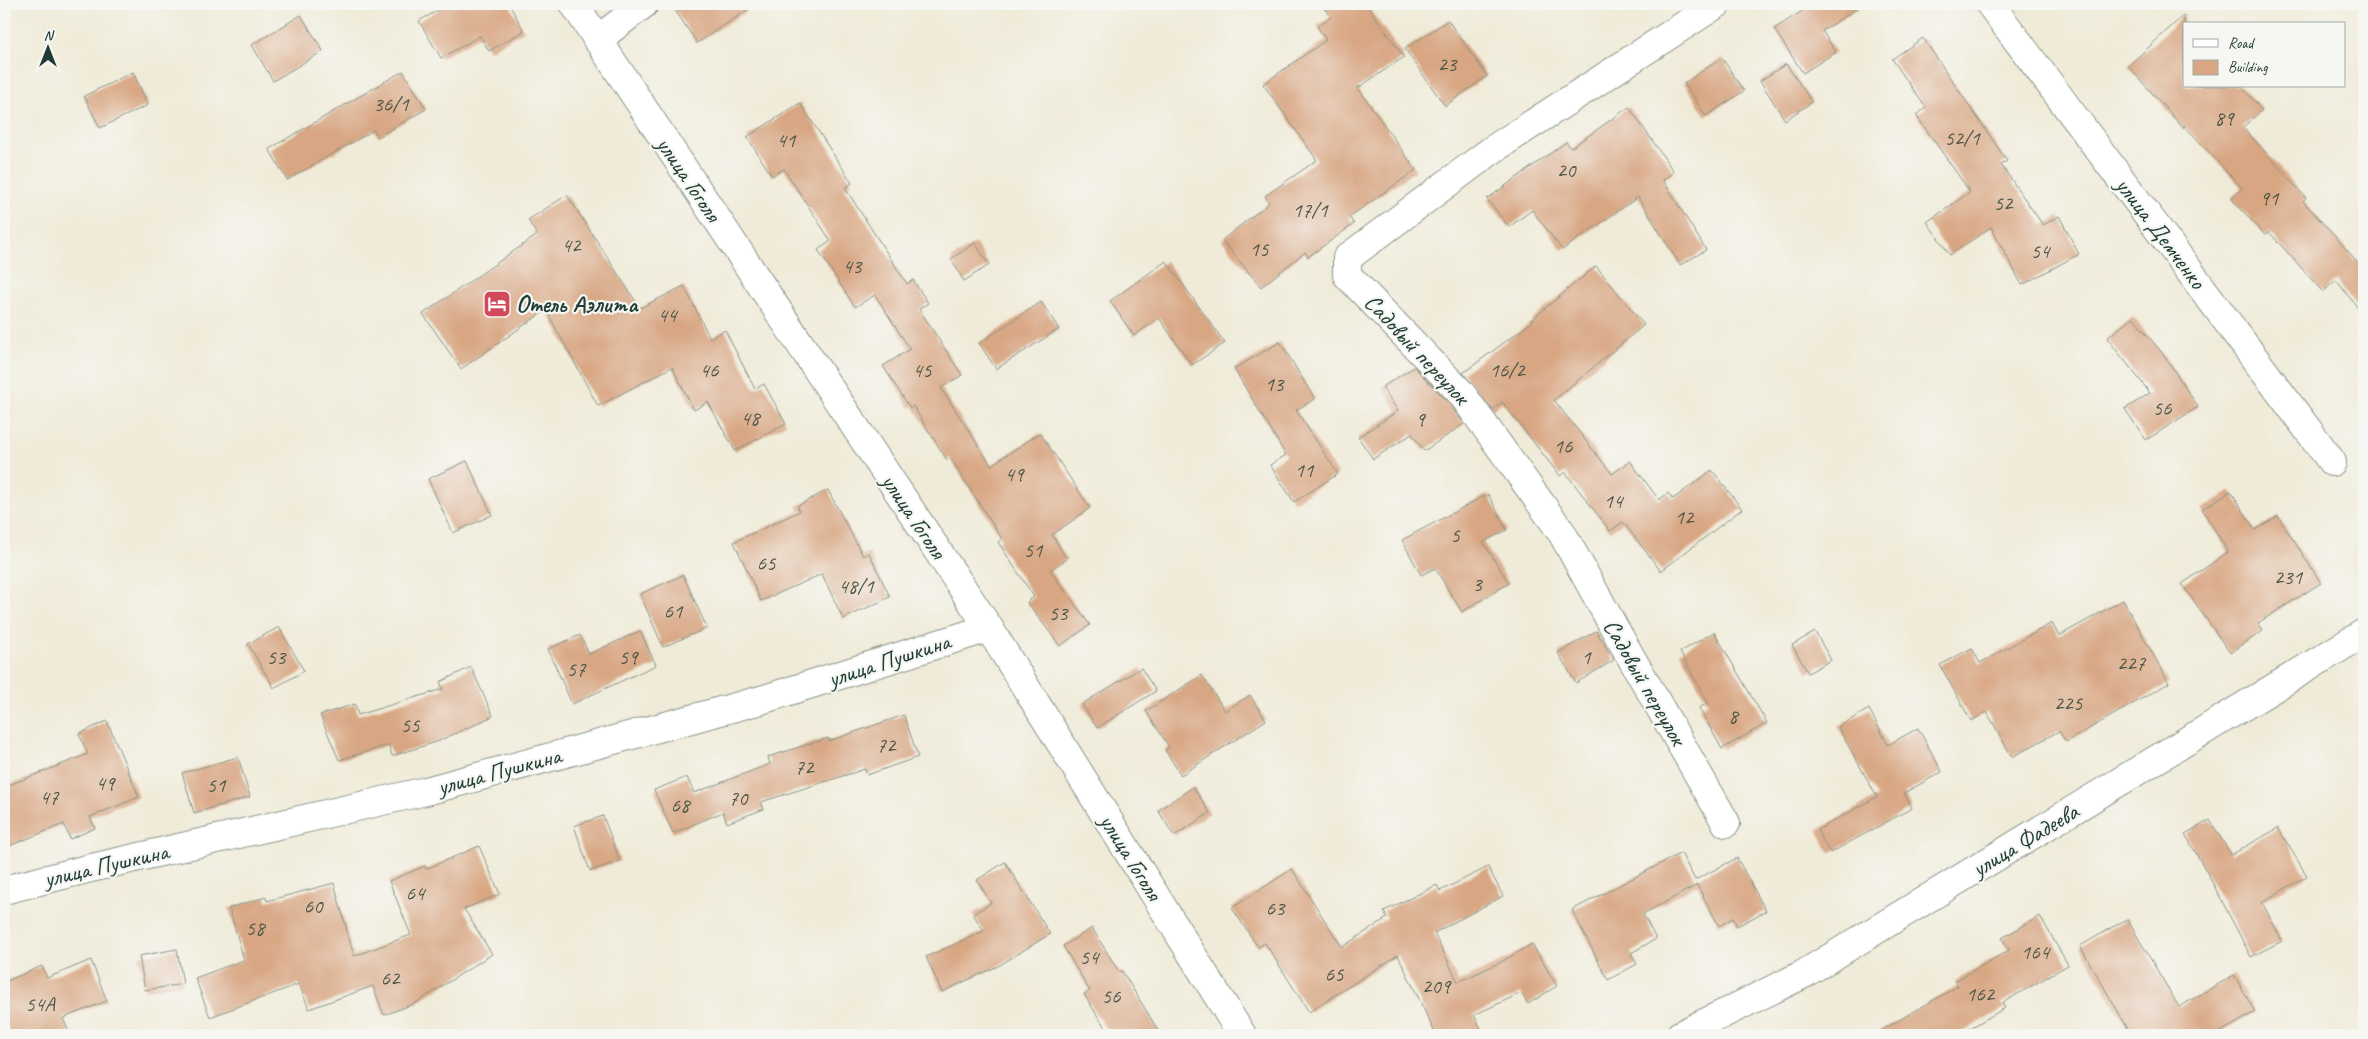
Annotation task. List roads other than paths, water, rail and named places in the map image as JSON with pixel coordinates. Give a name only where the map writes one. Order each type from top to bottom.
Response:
[{"type":"street","name":"улица Гоголя","points":[[574,4],[989,628],[1242,1035]]},
{"type":"street","points":[[597,40],[644,4]]},
{"type":"street","name":"Садовый переулок","points":[[1717,4],[1492,150],[1347,258],[1347,274],[1461,393],[1562,533],[1620,640],[1726,823]]},
{"type":"street","name":"улица Демченко","points":[[1990,4],[2332,462]]},
{"type":"street","name":"улица Пушкина","points":[[4,890],[87,869],[435,789],[762,700],[989,628]]},
{"type":"street","name":"улица Фадеева","points":[[1680,1035],[1802,975],[2364,633]]},
{"type":"place","name":"Отель Аэлита","points":[[497,304]]}]
